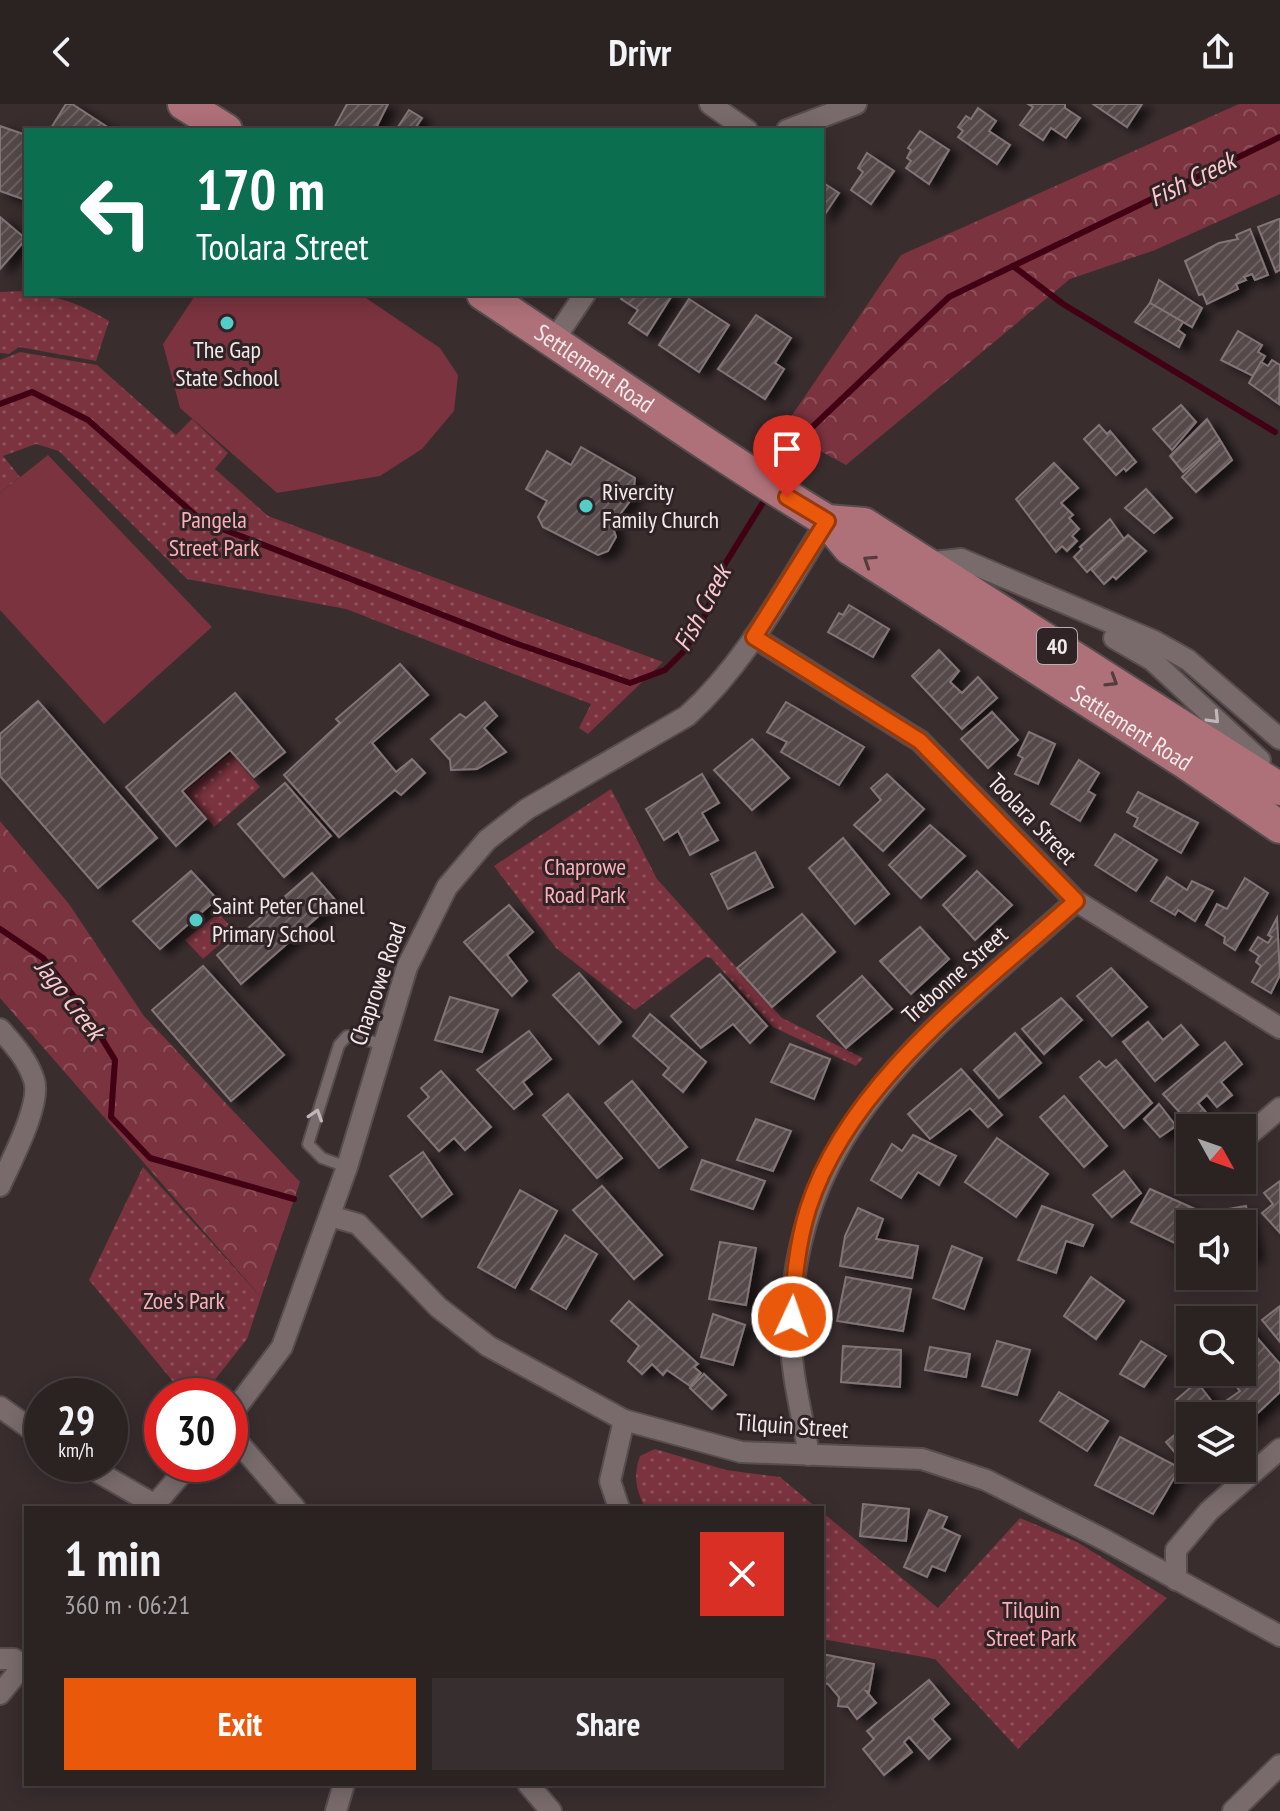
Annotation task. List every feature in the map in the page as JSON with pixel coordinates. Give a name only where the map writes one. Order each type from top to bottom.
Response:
[{"type":"main road","points":[[184,104],[223,128]]},
{"type":"main road","name":"Settlement Road","points":[[486,296],[554,340],[622,390],[827,521],[849,548],[1280,827]]},
{"type":"main road","name":"Settlement Road","points":[[827,521],[864,524],[1280,789]]},
{"type":"main road","points":[[925,563],[926,574],[935,587],[1028,645],[1075,692]]},
{"type":"street","points":[[710,104],[744,128]]},
{"type":"street","points":[[792,128],[856,104]]},
{"type":"street","points":[[554,340],[584,296]]},
{"type":"street","name":"Chaprowe Road","points":[[248,1392],[282,1347],[347,1167],[407,967],[427,921],[466,862],[527,809],[687,716],[724,680],[827,521]]},
{"type":"street","points":[[925,563],[961,559],[1154,641],[1188,660],[1280,739]]},
{"type":"street","points":[[1065,604],[1092,628],[1132,646],[1152,660],[1239,744],[1280,775]]},
{"type":"street","name":"Toolara Street","points":[[754,637],[920,741],[1076,901],[1280,1028]]},
{"type":"street","name":"Trebonne Street","points":[[809,1455],[791,1343],[795,1265],[808,1208],[833,1151],[885,1078],[913,1048],[1076,901]]},
{"type":"street","points":[[0,1029],[24,1057],[36,1084],[31,1111],[0,1186]]},
{"type":"street","points":[[1256,1129],[1280,1108]]},
{"type":"street","name":"Tilquin Street","points":[[330,1216],[358,1224],[438,1307],[488,1346],[624,1420],[741,1452],[922,1459],[986,1480],[1280,1636]]},
{"type":"street","points":[[0,1407],[24,1424]]},
{"type":"street","points":[[618,1506],[610,1481],[624,1420]]},
{"type":"street","points":[[1176,1580],[1176,1550],[1209,1511],[1280,1449]]},
{"type":"street","points":[[248,1454],[293,1506]]},
{"type":"street","points":[[113,1482],[152,1506]]},
{"type":"street","points":[[155,1506],[175,1482]]},
{"type":"street","points":[[0,1659],[14,1659],[24,1664]]},
{"type":"street","points":[[0,1694],[24,1665]]},
{"type":"street","points":[[1237,1810],[1280,1765]]},
{"type":"street","points":[[336,1811],[343,1786]]},
{"type":"street","points":[[530,1786],[551,1811]]},
{"type":"lane","points":[[347,1167],[314,1153],[308,1144],[310,1136],[339,1045],[347,1036],[383,1044]]},
{"type":"green space","points":[[1239,104],[1280,104],[1280,194],[1155,250],[1070,279],[846,465],[782,430],[901,255]]},
{"type":"green space","points":[[24,291],[24,296],[48,296],[90,310],[109,321],[96,361],[19,347],[9,354],[0,353],[0,292]]},
{"type":"green space","points":[[195,296],[363,296],[440,348],[458,375],[454,411],[422,449],[380,476],[277,493],[180,408],[163,344]]},
{"type":"green space","name":"Pangela Street Park","points":[[20,352],[97,365],[176,435],[192,419],[228,453],[215,469],[268,516],[663,662],[588,734],[579,728],[591,704],[346,609],[187,579],[59,451],[36,444],[3,456],[20,477],[0,493],[0,360]]},
{"type":"green space","points":[[48,455],[212,627],[104,724],[0,610],[0,493]]},
{"type":"green space","points":[[231,753],[260,787],[214,827],[185,791]]},
{"type":"green space","name":"Chaprowe Road Park","points":[[611,789],[657,879],[782,1018],[863,1058],[856,1066],[773,1027],[711,958],[706,957],[635,1010],[556,948],[494,866]]},
{"type":"green space","points":[[0,821],[69,904],[144,1016],[300,1182],[261,1297],[0,998]]},
{"type":"green space","points":[[218,913],[235,931],[203,959],[185,940]]},
{"type":"green space","name":"Zoe's Park","points":[[143,1167],[261,1297],[247,1339],[216,1378],[170,1378],[89,1280]]},
{"type":"green space","points":[[655,1449],[726,1470],[780,1477],[815,1506],[644,1506],[636,1476],[640,1456]]},
{"type":"green space","name":"Tilquin Street Park","points":[[824,1514],[938,1608],[1020,1518],[1077,1542],[1167,1598],[1018,1749],[935,1659],[824,1639]]},
{"type":"building","points":[[66,104],[72,104],[109,128],[51,128]]},
{"type":"building","points":[[347,104],[388,104],[376,128],[334,128]]},
{"type":"building","points":[[1028,104],[1065,104],[1065,108],[1080,118],[1066,138],[1051,128],[1043,140],[1020,125],[1033,107]]},
{"type":"building","points":[[1093,104],[1142,104],[1127,127]]},
{"type":"building","points":[[978,108],[996,121],[989,131],[1010,145],[997,164],[958,137],[963,131],[958,127],[966,116],[971,119]]},
{"type":"building","points":[[409,110],[422,118],[415,128],[397,128]]},
{"type":"building","points":[[0,126],[24,134],[24,199],[0,191]]},
{"type":"building","points":[[920,131],[949,150],[929,184],[906,168],[911,161],[907,158],[911,150],[908,148]]},
{"type":"building","points":[[867,153],[894,171],[871,204],[851,190],[863,172],[858,168]]},
{"type":"building","points":[[824,183],[839,193],[824,216]]},
{"type":"building","points":[[0,217],[24,237],[24,241],[0,269]]},
{"type":"building","points":[[1280,219],[1280,270],[1276,272],[1258,227]]},
{"type":"building","points":[[1250,229],[1268,275],[1255,280],[1252,274],[1244,277],[1246,280],[1236,284],[1238,289],[1207,304],[1203,294],[1199,295],[1185,261],[1219,243],[1238,239],[1236,235]]},
{"type":"building","points":[[1159,280],[1202,308],[1192,327],[1150,303]]},
{"type":"building","points":[[623,296],[672,296],[647,335],[629,323],[638,310],[621,299]]},
{"type":"building","points":[[689,299],[729,325],[699,372],[659,345]]},
{"type":"building","points":[[1150,303],[1183,322],[1178,330],[1185,335],[1179,347],[1135,322]]},
{"type":"building","points":[[756,315],[791,338],[775,363],[784,369],[765,399],[718,369]]},
{"type":"building","points":[[1238,331],[1262,345],[1258,352],[1265,356],[1253,376],[1221,360]]},
{"type":"building","points":[[1272,360],[1280,365],[1279,404],[1249,383],[1261,362],[1268,366]]},
{"type":"building","points":[[1181,405],[1196,422],[1172,450],[1153,429]]},
{"type":"building","points":[[1207,419],[1220,440],[1183,472],[1170,456]]},
{"type":"building","points":[[1099,425],[1107,434],[1110,431],[1136,462],[1126,471],[1124,468],[1116,475],[1084,439]]},
{"type":"building","points":[[1220,440],[1232,460],[1196,492],[1182,477]]},
{"type":"building","name":"Rivercity Family Church","points":[[581,447],[635,478],[633,497],[612,525],[616,537],[608,551],[598,555],[543,527],[538,517],[547,501],[526,489],[547,451],[571,465]]},
{"type":"building","points":[[1054,463],[1078,488],[1061,503],[1073,515],[1069,518],[1079,529],[1072,536],[1077,541],[1067,551],[1062,546],[1056,552],[1016,499]]},
{"type":"building","points":[[1146,489],[1172,518],[1154,533],[1125,508]]},
{"type":"building","points":[[1110,519],[1124,539],[1087,572],[1074,557],[1082,549],[1080,547]]},
{"type":"building","points":[[1128,535],[1146,551],[1116,579],[1113,576],[1104,584],[1091,569]]},
{"type":"building","points":[[849,605],[889,629],[873,657],[828,632],[839,613],[843,615]]},
{"type":"building","points":[[939,650],[959,671],[950,682],[962,693],[978,677],[997,698],[962,729],[912,676]]},
{"type":"building","points":[[400,664],[428,695],[372,743],[396,772],[412,759],[425,773],[401,795],[395,790],[339,837],[284,775],[340,723],[336,719]]},
{"type":"building","points":[[235,693],[285,752],[254,777],[230,750],[182,791],[206,819],[176,846],[126,787]]},
{"type":"building","points":[[38,701],[157,838],[98,888],[0,776],[0,734]]},
{"type":"building","points":[[485,702],[497,716],[484,728],[506,752],[477,769],[451,770],[450,760],[431,739],[460,714],[466,718]]},
{"type":"building","points":[[786,702],[864,747],[839,785],[781,752],[787,742],[767,732]]},
{"type":"building","points":[[992,712],[1018,740],[988,768],[961,739]]},
{"type":"building","points":[[1029,732],[1055,744],[1038,784],[1015,774],[1023,758],[1018,755]]},
{"type":"building","points":[[752,739],[789,778],[752,810],[714,770]]},
{"type":"building","points":[[1079,760],[1099,773],[1088,791],[1095,795],[1080,821],[1051,804]]},
{"type":"building","points":[[702,774],[719,803],[702,813],[718,840],[690,855],[678,831],[664,840],[646,809]]},
{"type":"building","points":[[887,774],[924,809],[883,851],[854,825],[881,800],[871,788]]},
{"type":"building","points":[[285,783],[331,836],[284,877],[238,824]]},
{"type":"building","points":[[1138,792],[1198,823],[1181,853],[1134,826],[1138,818],[1127,812]]},
{"type":"building","points":[[930,825],[965,856],[921,898],[889,865]]},
{"type":"building","points":[[1115,834],[1157,860],[1136,891],[1095,865]]},
{"type":"building","points":[[843,838],[889,894],[855,924],[809,868]]},
{"type":"building","points":[[755,852],[773,887],[728,909],[711,874]]},
{"type":"building","points":[[191,871],[217,899],[160,949],[133,921]]},
{"type":"building","points":[[977,871],[1012,905],[975,940],[943,905]]},
{"type":"building","points":[[312,873],[336,901],[241,984],[217,955]]},
{"type":"building","points":[[1167,877],[1187,890],[1192,881],[1213,891],[1195,921],[1178,910],[1175,915],[1151,901]]},
{"type":"building","points":[[1245,878],[1268,893],[1235,950],[1224,943],[1225,937],[1206,925],[1217,904],[1227,909]]},
{"type":"building","points":[[509,905],[533,932],[507,955],[527,981],[512,996],[464,942]]},
{"type":"building","points":[[802,914],[835,952],[772,1007],[737,968]]},
{"type":"building","points":[[1277,918],[1280,975],[1271,993],[1252,982],[1261,966],[1256,962],[1259,956],[1250,950],[1258,937],[1268,943],[1272,937],[1268,935]]},
{"type":"building","points":[[920,927],[949,959],[911,994],[880,961]]},
{"type":"building","points":[[203,966],[284,1055],[231,1101],[152,1010]]},
{"type":"building","points":[[1111,968],[1147,1007],[1112,1036],[1077,996]]},
{"type":"building","points":[[579,973],[621,1022],[599,1044],[553,995]]},
{"type":"building","points":[[720,974],[767,1026],[750,1043],[733,1024],[701,1048],[671,1016]]},
{"type":"building","points":[[862,976],[892,1009],[846,1048],[817,1016]]},
{"type":"building","points":[[450,997],[498,1010],[482,1052],[435,1040]]},
{"type":"building","points":[[1061,998],[1082,1020],[1044,1054],[1022,1029]]},
{"type":"building","points":[[650,1014],[706,1062],[683,1092],[663,1075],[669,1068],[633,1036]]},
{"type":"building","points":[[1148,1022],[1163,1040],[1181,1025],[1198,1045],[1155,1081],[1123,1042]]},
{"type":"building","points":[[529,1031],[551,1059],[523,1082],[532,1094],[514,1109],[477,1070]]},
{"type":"building","points":[[1015,1033],[1041,1063],[999,1098],[974,1070]]},
{"type":"building","points":[[1225,1042],[1242,1064],[1221,1082],[1232,1095],[1217,1107],[1207,1095],[1198,1103],[1207,1114],[1181,1114],[1163,1094]]},
{"type":"building","points":[[790,1044],[830,1059],[814,1099],[771,1082]]},
{"type":"building","points":[[1116,1060],[1152,1103],[1124,1128],[1080,1077],[1099,1061],[1106,1068]]},
{"type":"building","points":[[961,1069],[1002,1115],[988,1127],[970,1108],[930,1139],[908,1114]]},
{"type":"building","points":[[441,1071],[491,1127],[465,1150],[454,1138],[439,1151],[408,1116],[429,1097],[421,1088]]},
{"type":"building","points":[[632,1081],[687,1147],[659,1168],[605,1103]]},
{"type":"building","points":[[568,1094],[622,1158],[597,1178],[543,1115]]},
{"type":"building","points":[[1064,1096],[1107,1146],[1084,1167],[1040,1117]]},
{"type":"building","points":[[1159,1104],[1176,1126],[1160,1137],[1144,1119]]},
{"type":"building","points":[[756,1119],[791,1131],[773,1171],[737,1160]]},
{"type":"building","points":[[913,1135],[956,1156],[939,1185],[918,1172],[901,1198],[871,1180],[892,1144],[902,1151]]},
{"type":"building","points":[[997,1138],[1048,1174],[1016,1217],[965,1182]]},
{"type":"building","points":[[423,1152],[452,1194],[422,1217],[390,1176]]},
{"type":"building","points":[[702,1160],[765,1181],[753,1209],[691,1189]]},
{"type":"building","points":[[1124,1171],[1141,1193],[1112,1217],[1093,1195]]},
{"type":"building","points":[[1280,1181],[1280,1233],[1262,1213],[1273,1204],[1264,1193]]},
{"type":"building","points":[[602,1186],[662,1255],[634,1279],[573,1210]]},
{"type":"building","points":[[1150,1189],[1197,1210],[1176,1210],[1176,1244],[1131,1222]]},
{"type":"building","points":[[520,1190],[557,1211],[515,1288],[478,1267]]},
{"type":"building","points":[[1042,1206],[1093,1225],[1083,1246],[1066,1241],[1056,1273],[1018,1260]]},
{"type":"building","points":[[1246,1206],[1247,1210],[1222,1210]]},
{"type":"building","points":[[858,1208],[883,1219],[876,1239],[918,1246],[912,1278],[840,1266],[845,1236]]},
{"type":"building","points":[[565,1235],[597,1254],[566,1309],[531,1289]]},
{"type":"building","points":[[720,1242],[756,1248],[746,1305],[709,1299]]},
{"type":"building","points":[[952,1246],[982,1258],[964,1309],[933,1298]]},
{"type":"building","points":[[846,1277],[911,1289],[903,1331],[837,1321]]},
{"type":"building","points":[[1091,1277],[1124,1301],[1096,1339],[1064,1316]]},
{"type":"building","points":[[629,1301],[698,1364],[694,1367],[701,1373],[690,1386],[667,1370],[663,1375],[652,1364],[642,1374],[628,1361],[639,1346],[611,1321]]},
{"type":"building","points":[[1280,1306],[1280,1342],[1262,1320]]},
{"type":"building","points":[[713,1314],[745,1325],[733,1365],[701,1357]]},
{"type":"building","points":[[1256,1336],[1280,1364],[1280,1392],[1256,1415],[1256,1402],[1226,1401],[1240,1391],[1236,1386],[1256,1386]]},
{"type":"building","points":[[997,1341],[1030,1350],[1017,1395],[982,1386]]},
{"type":"building","points":[[1141,1341],[1166,1356],[1144,1387],[1120,1374]]},
{"type":"building","points":[[843,1346],[901,1350],[900,1387],[841,1382]]},
{"type":"building","points":[[930,1347],[970,1354],[966,1377],[925,1370]]},
{"type":"building","points":[[704,1374],[726,1395],[712,1409],[690,1388]]},
{"type":"building","points":[[1192,1386],[1200,1386],[1212,1402],[1178,1402],[1176,1400]]},
{"type":"building","points":[[1059,1392],[1108,1421],[1087,1451],[1040,1421]]},
{"type":"building","points":[[1176,1434],[1176,1454],[1166,1442]]},
{"type":"building","points":[[1120,1437],[1176,1466],[1176,1475],[1153,1514],[1095,1485]]},
{"type":"building","points":[[863,1504],[909,1509],[906,1541],[860,1536]]},
{"type":"building","points":[[929,1510],[947,1517],[942,1528],[960,1536],[945,1571],[932,1566],[927,1577],[904,1567]]},
{"type":"building","points":[[824,1654],[874,1664],[869,1692],[866,1691],[876,1703],[857,1719],[848,1707],[838,1706],[839,1697],[824,1683]]},
{"type":"building","points":[[929,1680],[949,1704],[932,1719],[950,1739],[929,1759],[909,1737],[904,1742],[912,1752],[884,1775],[863,1749],[874,1739],[867,1731]]},
{"type":"waterway","name":"Fish Creek","points":[[777,480],[805,434],[949,297],[1280,137]]},
{"type":"waterway","points":[[1013,266],[1063,304],[1275,432]]},
{"type":"waterway","name":"Fish Creek","points":[[0,404],[32,392],[88,420],[202,521],[512,642],[630,683],[665,670],[685,650],[705,615],[725,564],[767,496]]},
{"type":"waterway","name":"Jago Creek","points":[[0,929],[43,958],[84,1009],[115,1060],[111,1117],[150,1158],[294,1199]]},
{"type":"place","name":"The Gap State School","points":[[227,323]]},
{"type":"place","name":"Rivercity Family Church","points":[[586,506]]},
{"type":"place","name":"Saint Peter Chanel Primary School","points":[[196,920]]},
{"type":"route","points":[[787,497],[827,521],[754,637],[920,741],[1076,901],[913,1048],[885,1078],[833,1151],[808,1208],[795,1265],[792,1317]]}]
